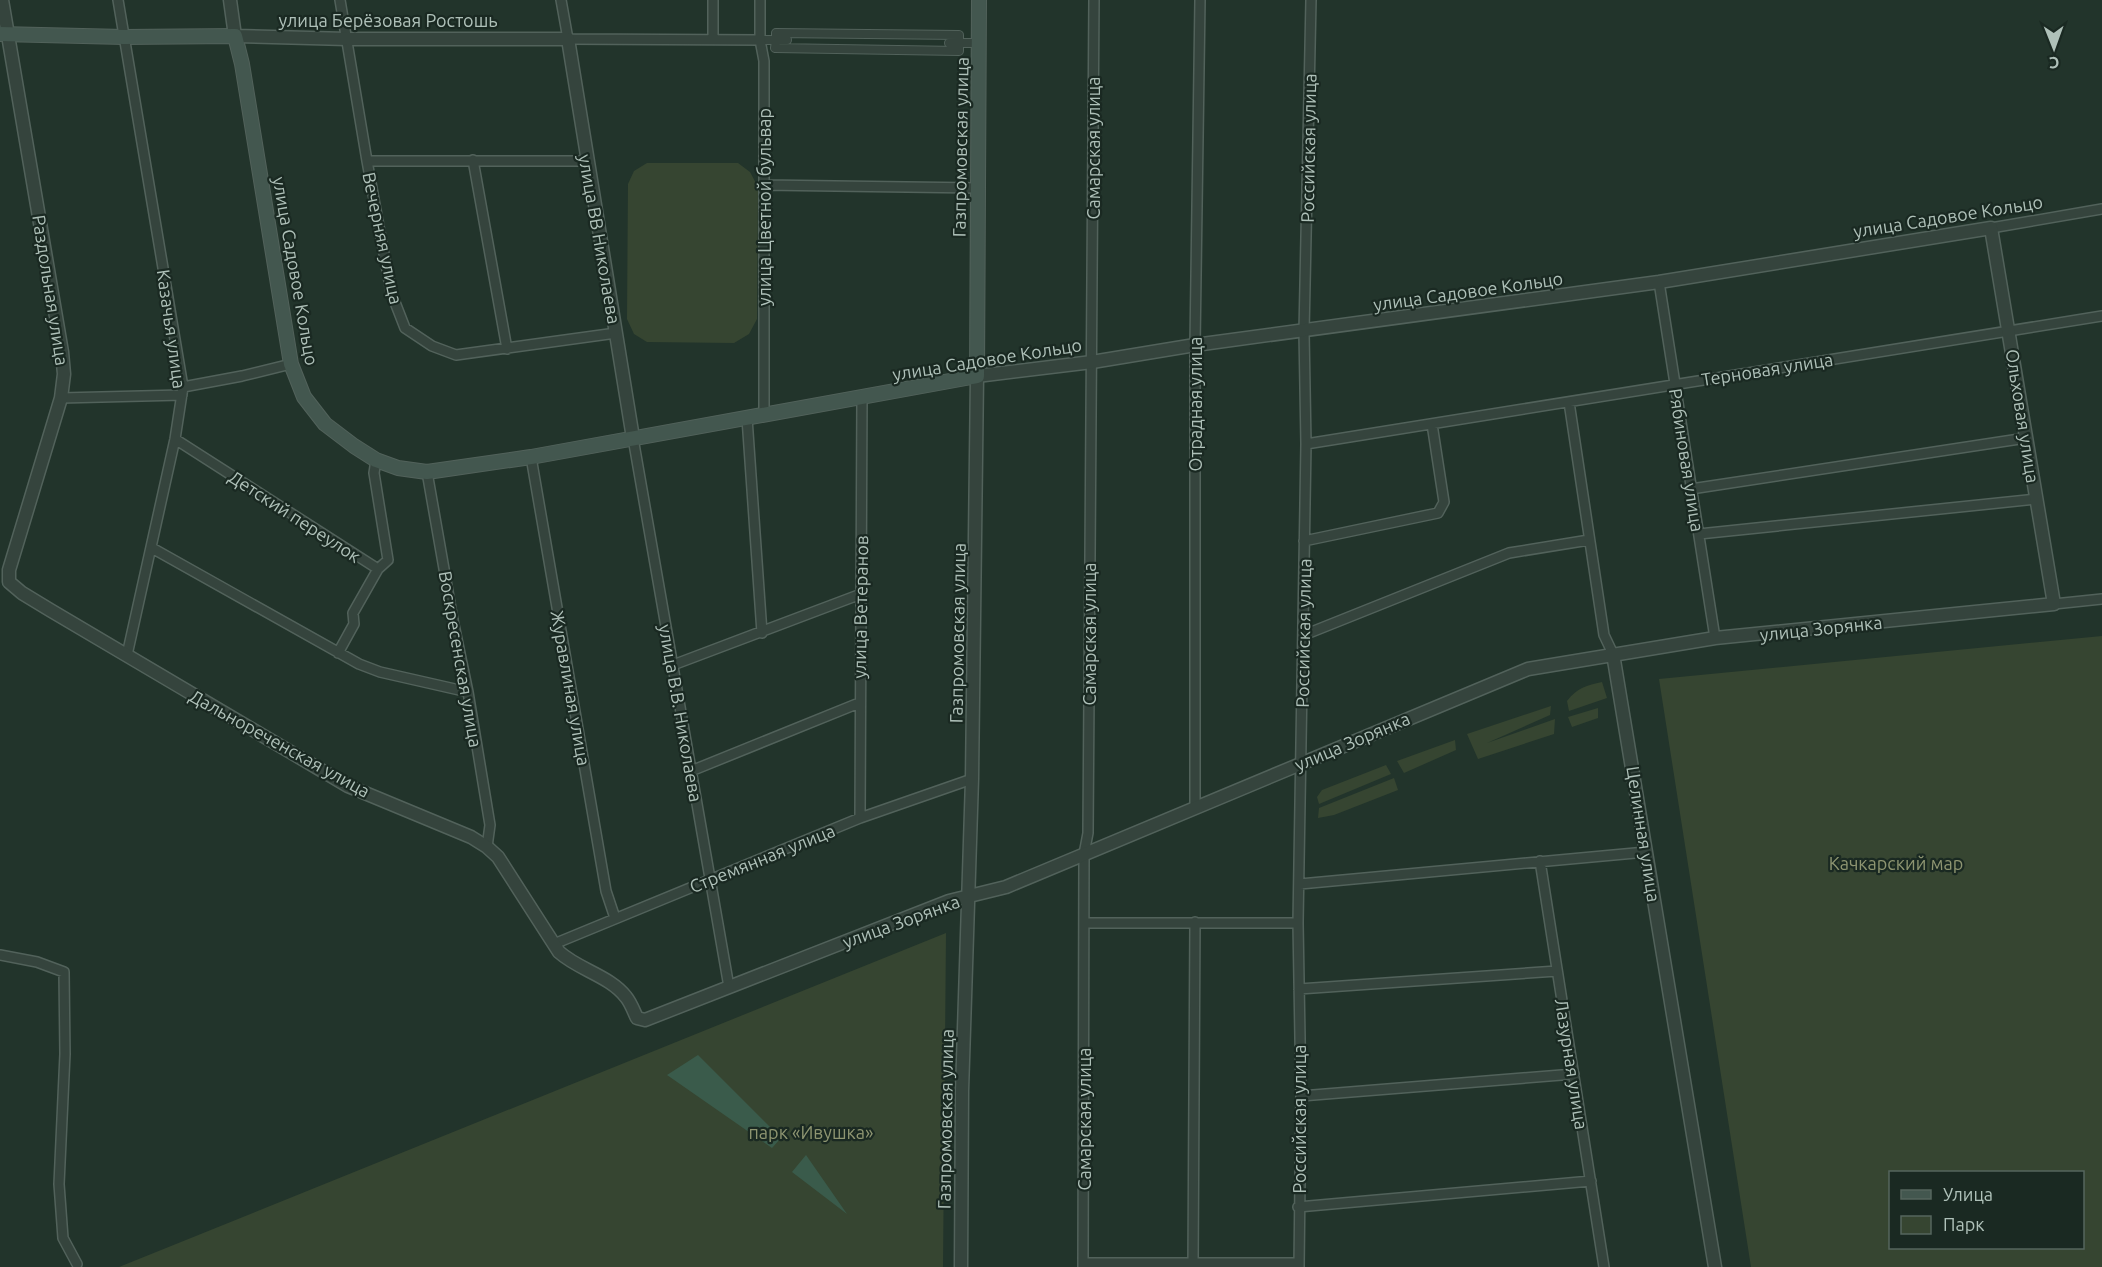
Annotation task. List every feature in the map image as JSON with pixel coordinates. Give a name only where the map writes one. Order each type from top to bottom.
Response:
[{"type":"main road","name":"Газпромовская улица","points":[[977,376],[979,0]]},
{"type":"main road","name":"улица Берёзовая Ростошь","points":[[4,34],[124,37],[235,36]]},
{"type":"main road","name":"улица Садовое Кольцо","points":[[235,36],[242,64],[291,364],[304,397],[325,424],[376,460],[398,468],[427,472],[531,457],[977,376]]},
{"type":"street","name":"Раздольная улица","points":[[2,0],[4,34],[62,352],[64,374],[61,398],[8,576]]},
{"type":"street","name":"Казачья улица","points":[[118,0],[183,391],[152,548],[127,655]]},
{"type":"street","name":"улица Садовое Кольцо","points":[[230,0],[235,36]]},
{"type":"street","name":"Вечерняя улица","points":[[340,0],[391,292],[405,328],[432,346],[456,355],[616,333]]},
{"type":"street","points":[[561,0],[568,39]]},
{"type":"street","points":[[713,0],[713,39]]},
{"type":"street","name":"улица Цветной бульвар","points":[[760,0],[760,40],[764,61],[764,415]]},
{"type":"street","name":"Самарская улица","points":[[1083,1265],[1084,854],[1088,833],[1094,0]]},
{"type":"street","name":"Отрадная улица","points":[[1195,808],[1195,345],[1200,0]]},
{"type":"street","name":"Российская улица","points":[[1299,1265],[1298,923],[1306,444],[1304,332],[1311,0]]},
{"type":"street","points":[[838,33],[820,33],[787,40],[776,48],[776,33],[787,40],[820,49],[880,50],[916,50],[949,43],[959,35],[959,51],[949,43],[916,34],[838,33]]},
{"type":"street","points":[[820,33],[820,49]]},
{"type":"street","points":[[838,33],[838,49]]},
{"type":"street","points":[[857,49],[858,34]]},
{"type":"street","points":[[880,34],[880,50]]},
{"type":"street","points":[[898,34],[898,50]]},
{"type":"street","points":[[916,34],[916,50]]},
{"type":"street","name":"улица Берёзовая Ростошь","points":[[235,36],[347,39],[776,40]]},
{"type":"street","name":"улица ВВ Николаева","points":[[568,39],[633,438]]},
{"type":"street","points":[[959,43],[979,43]]},
{"type":"street","points":[[367,160],[587,161]]},
{"type":"street","points":[[473,160],[507,349]]},
{"type":"street","points":[[764,185],[978,188]]},
{"type":"street","name":"улица Садовое Кольцо","points":[[977,376],[1092,362],[1195,345],[1659,282],[2102,209]]},
{"type":"street","name":"Ольховая улица","points":[[1991,228],[2054,604]]},
{"type":"street","name":"Рябиновая улица","points":[[1659,282],[1716,638]]},
{"type":"street","name":"Терновая улица","points":[[1306,444],[2102,316]]},
{"type":"street","points":[[61,398],[183,391],[291,364]]},
{"type":"street","name":"Газпромовская улица","points":[[962,1267],[962,1091],[972,779],[977,376]]},
{"type":"street","name":"улица Ветеранов","points":[[860,818],[861,397]]},
{"type":"street","name":"Целинная улица","points":[[1569,402],[1604,635],[1613,654],[1715,1267]]},
{"type":"street","points":[[747,418],[762,633]]},
{"type":"street","points":[[1304,541],[1437,513],[1444,502],[1432,424]]},
{"type":"street","name":"улица В.В. Николаева","points":[[633,438],[729,987]]},
{"type":"street","points":[[1691,489],[2026,438]]},
{"type":"street","name":"Детский переулок","points":[[175,439],[378,569],[388,560],[374,473],[376,460]]},
{"type":"street","name":"Журавлиная улица","points":[[531,457],[606,891],[615,918]]},
{"type":"street","name":"Воскресенская улица","points":[[427,472],[490,825],[487,847]]},
{"type":"street","points":[[1700,534],[2037,499]]},
{"type":"street","points":[[1304,634],[1509,553],[1589,540]]},
{"type":"street","points":[[152,548],[359,664],[380,672],[468,692]]},
{"type":"street","points":[[338,653],[354,624],[353,613],[378,569]]},
{"type":"street","name":"Дальнореченская улица","points":[[8,576],[9,582],[22,593],[348,786],[471,837],[487,847],[498,857],[554,944],[566,958],[614,985],[627,998],[637,1018]]},
{"type":"street","points":[[673,665],[861,594]]},
{"type":"street","name":"улица Зорянка","points":[[637,1018],[645,1020],[950,901],[1006,887],[1528,669],[1716,638],[2102,599]]},
{"type":"street","points":[[691,771],[859,703]]},
{"type":"street","name":"Стремянная улица","points":[[554,944],[860,818],[972,779]]},
{"type":"street","points":[[1300,884],[1646,852]]},
{"type":"street","name":"Лазурная улица","points":[[1540,861],[1604,1267]]},
{"type":"street","points":[[1193,1264],[1195,922]]},
{"type":"street","points":[[1084,923],[1298,923]]},
{"type":"street","points":[[0,955],[37,962],[64,972],[65,1054],[59,1184],[63,1238],[77,1264]]},
{"type":"street","points":[[1299,989],[1557,971]]},
{"type":"street","points":[[1300,1096],[1574,1074]]},
{"type":"street","points":[[1298,1207],[1591,1181]]},
{"type":"street","points":[[1083,1265],[1299,1265]]},
{"type":"green space","points":[[647,163],[738,163],[750,172],[758,187],[757,319],[749,334],[734,343],[647,342],[634,334],[627,319],[628,184],[634,171]]},
{"type":"green space","name":"Качкарский мар","points":[[2102,636],[2102,1267],[1751,1267],[1659,679]]},
{"type":"green space","points":[[1602,682],[1607,698],[1569,711],[1567,701],[1575,693],[1587,686]]},
{"type":"green space","points":[[1551,706],[1550,715],[1487,743],[1555,719],[1554,734],[1478,759],[1467,734]]},
{"type":"green space","points":[[1598,708],[1598,718],[1572,727],[1568,717]]},
{"type":"green space","points":[[1455,740],[1456,750],[1404,773],[1397,761]]},
{"type":"green space","points":[[1386,765],[1391,774],[1319,804],[1317,797],[1322,790]]},
{"type":"green space","points":[[1394,778],[1398,790],[1334,815],[1318,818],[1319,808]]},
{"type":"green space","name":"парк «Ивушка»","points":[[946,933],[943,1267],[119,1267]]},
{"type":"shaded area","points":[[698,1055],[781,1138],[772,1148],[667,1075]]},
{"type":"shaded area","points":[[806,1155],[847,1214],[792,1172]]}]
